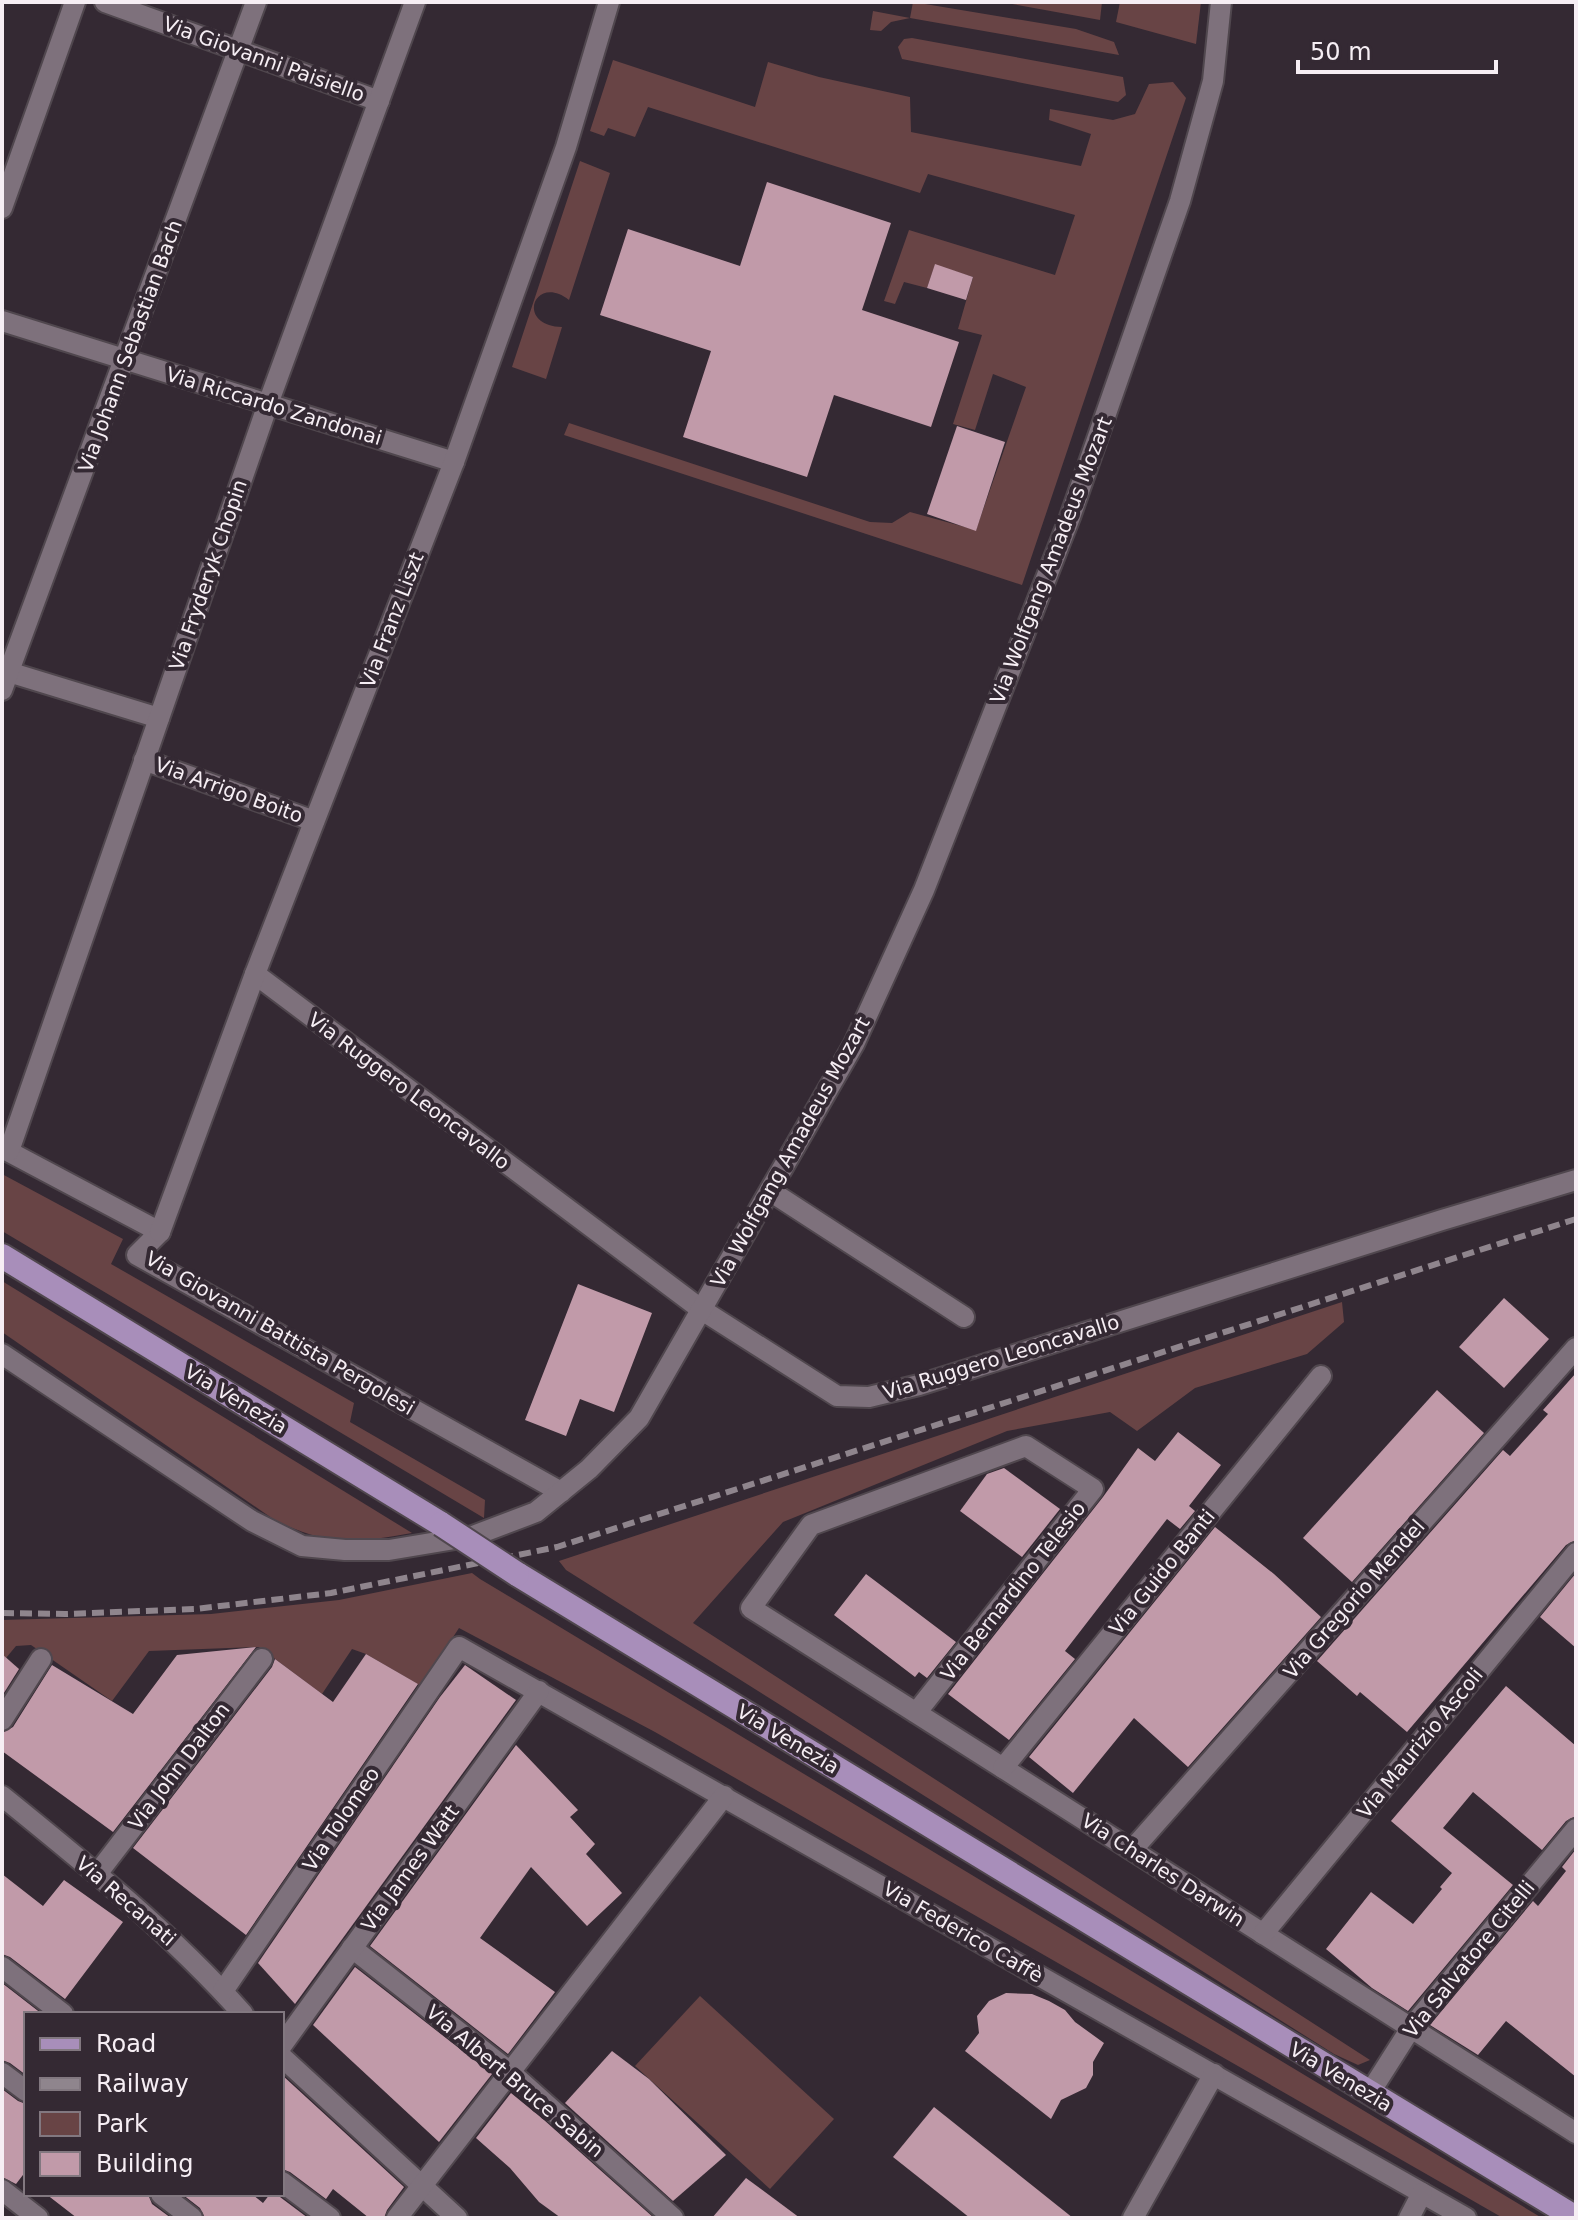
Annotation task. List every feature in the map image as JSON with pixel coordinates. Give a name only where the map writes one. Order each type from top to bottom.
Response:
[{"type":"main road","name":"Via Venezia","points":[[2,1256],[441,1524],[517,1574],[1576,2218]]},
{"type":"street","points":[[2,208],[75,2]]},
{"type":"street","name":"Via Giovanni Paisiello","points":[[105,2],[379,101]]},
{"type":"street","name":"Via Johann Sebastian Bach","points":[[4,677],[256,2]]},
{"type":"street","name":"Via Fryderyk Chopin","points":[[5,1150],[268,404],[415,2]]},
{"type":"street","name":"Via Franz Liszt","points":[[160,1232],[255,974],[454,462],[566,147],[609,2]]},
{"type":"street","name":"Via Wolfgang Amadeus Mozart","points":[[2,1354],[252,1521],[302,1546],[389,1550],[473,1536],[536,1512],[589,1469],[639,1418],[854,1044],[917,904],[1070,517],[1180,201],[1213,81],[1221,2]]},
{"type":"street","name":"Via Riccardo Zandonai","points":[[2,321],[454,462]]},
{"type":"street","points":[[4,677],[159,718]]},
{"type":"street","name":"Via Arrigo Boito","points":[[144,760],[314,821]]},
{"type":"street","name":"Via Ruggero Leoncavallo","points":[[255,974],[702,1310],[837,1396],[869,1397],[919,1385],[1576,1180]]},
{"type":"street","name":"Via Giovanni Battista Pergolesi","points":[[5,1150],[160,1232],[137,1255],[561,1492]]},
{"type":"street","points":[[770,1191],[964,1317]]},
{"type":"street","name":"Via Gregorio Mendel","points":[[1132,1850],[1576,1348]]},
{"type":"street","name":"Via Guido Banti","points":[[1003,1768],[1321,1376]]},
{"type":"street","name":"Via Bernardino Telesio","points":[[751,1608],[811,1525],[1026,1446],[1093,1489],[916,1713]]},
{"type":"street","name":"Via Maurizio Ascoli","points":[[1263,1934],[1576,1553]]},
{"type":"street","name":"Via Charles Darwin","points":[[751,1608],[1576,2133]]},
{"type":"street","name":"Via Federico Caffè","points":[[459,1647],[1466,2218]]},
{"type":"street","name":"Via Tolomeo","points":[[223,1991],[459,1647]]},
{"type":"street","points":[[2,1720],[41,1659]]},
{"type":"street","name":"Via John Dalton","points":[[97,1874],[262,1659]]},
{"type":"street","name":"Via James Watt","points":[[284,2042],[539,1691]]},
{"type":"street","name":"Via Recanati","points":[[2,1796],[97,1874],[184,1952],[241,2012]]},
{"type":"street","points":[[397,2218],[724,1796]]},
{"type":"street","name":"Via Salvatore Citelli","points":[[1369,2094],[1411,2028],[1576,1829]]},
{"type":"street","name":"Via Albert Bruce Sabin","points":[[352,1948],[510,2072],[673,2218]]},
{"type":"street","points":[[2,1967],[60,2012]]},
{"type":"street","points":[[284,2059],[457,2218]]},
{"type":"street","points":[[2,2073],[24,2090]]},
{"type":"street","points":[[1133,2218],[1214,2074]]},
{"type":"street","points":[[284,2184],[330,2218]]},
{"type":"street","points":[[2,2190],[38,2218]]},
{"type":"street","points":[[1409,2218],[1422,2193]]},
{"type":"street","points":[[164,2196],[192,2218]]},
{"type":"green space","points":[[913,2],[1076,29],[1114,42],[1119,55],[910,18]]},
{"type":"green space","points":[[1001,2],[1102,2],[1100,20]]},
{"type":"green space","points":[[1120,2],[1201,2],[1196,44],[1116,22]]},
{"type":"green space","points":[[873,11],[910,18],[891,22],[881,31],[870,30]]},
{"type":"green space","points":[[904,39],[1123,77],[1126,95],[1118,102],[902,59],[898,47]]},
{"type":"green space","points":[[613,60],[755,107],[768,62],[910,97],[911,132],[1081,166],[1091,134],[1049,120],[1050,109],[1113,120],[1135,114],[1149,84],[1173,82],[1186,98],[1022,585],[564,435],[569,423],[870,522],[892,523],[910,512],[976,530],[1026,387],[993,374],[975,430],[953,424],[982,335],[958,329],[973,277],[935,265],[927,288],[904,282],[895,304],[884,301],[909,230],[1055,275],[1075,215],[928,174],[920,193],[648,107],[635,137],[608,128],[604,136],[590,131]]},
{"type":"green space","points":[[580,161],[610,173],[569,300],[557,293],[547,293],[539,296],[535,303],[538,318],[547,324],[562,327],[546,379],[512,367]]},
{"type":"green space","points":[[2,1174],[123,1239],[111,1264],[354,1403],[350,1422],[485,1500],[484,1518],[2,1231]]},
{"type":"green space","points":[[2,1281],[412,1533],[343,1540],[312,1535],[276,1521],[2,1332]]},
{"type":"green space","points":[[1342,1302],[1344,1322],[1307,1354],[1195,1388],[1137,1431],[1110,1412],[1007,1431],[783,1522],[693,1623],[1370,2060],[1358,2065],[1334,2054],[566,1570],[559,1561]]},
{"type":"green space","points":[[472,1573],[1542,2218],[1503,2218],[655,1732],[459,1628],[421,1686],[352,1649],[322,1694],[259,1647],[149,1651],[112,1701],[31,1645],[16,1646],[6,1658],[2,1654],[2,1620],[211,1614],[339,1600]]},
{"type":"green space","points":[[700,1996],[834,2119],[770,2189],[635,2066]]},
{"type":"building","points":[[767,182],[891,223],[862,310],[959,342],[931,427],[834,395],[807,477],[683,437],[711,351],[600,315],[628,229],[740,266]]},
{"type":"building","points":[[935,264],[973,277],[966,300],[927,288]]},
{"type":"building","points":[[957,426],[1005,442],[976,531],[927,514]]},
{"type":"building","points":[[578,1284],[652,1313],[614,1412],[580,1399],[566,1436],[525,1420]]},
{"type":"building","points":[[1504,1298],[1549,1339],[1504,1388],[1459,1347]]},
{"type":"building","points":[[1576,1373],[1576,1540],[1566,1545],[1407,1732],[1360,1692],[1357,1696],[1317,1661],[1503,1450],[1510,1456],[1548,1414],[1543,1410]]},
{"type":"building","points":[[1437,1390],[1484,1433],[1352,1582],[1303,1538]]},
{"type":"building","points":[[1178,1432],[1221,1465],[1189,1506],[1195,1511],[1180,1529],[1167,1519],[1065,1651],[1075,1659],[1009,1740],[948,1694],[1138,1448],[1155,1461]]},
{"type":"building","points":[[1004,1468],[1060,1509],[1022,1557],[960,1511],[987,1474]]},
{"type":"building","points":[[1215,1527],[1321,1617],[1188,1767],[1134,1718],[1073,1793],[1029,1757]]},
{"type":"building","points":[[1576,1573],[1576,1648],[1540,1617]]},
{"type":"building","points":[[866,1574],[956,1642],[927,1678],[919,1672],[915,1677],[834,1615]]},
{"type":"building","points":[[256,1647],[113,1832],[2,1751],[2,1733],[13,1727],[52,1665],[133,1714],[177,1655]]},
{"type":"building","points":[[2,1654],[19,1669],[2,1696]]},
{"type":"building","points":[[366,1654],[418,1684],[246,1935],[133,1848],[272,1667],[275,1659],[333,1702]]},
{"type":"building","points":[[465,1665],[516,1700],[295,2004],[258,1963]]},
{"type":"building","points":[[1506,1686],[1576,1746],[1576,1816],[1566,1821],[1542,1850],[1473,1792],[1443,1828],[1513,1885],[1408,2011],[1372,1988],[1326,1949],[1371,1892],[1413,1924],[1442,1889],[1440,1887],[1452,1873],[1391,1821]]},
{"type":"building","points":[[516,1745],[578,1810],[570,1817],[595,1844],[586,1854],[622,1893],[587,1926],[531,1867],[480,1938],[555,1992],[508,2054],[370,1946]]},
{"type":"building","points":[[1576,1849],[1576,2077],[1506,2021],[1478,2055],[1430,2025],[1533,1901],[1538,1906],[1566,1871],[1562,1867]]},
{"type":"building","points":[[2,1874],[43,1906],[64,1880],[123,1922],[65,1999],[2,1954]]},
{"type":"building","points":[[355,1967],[492,2074],[439,2142],[313,2025]]},
{"type":"building","points":[[2,1983],[39,2012],[24,2012],[24,2074],[2,2060]]},
{"type":"building","points":[[1006,1993],[1032,1994],[1049,2001],[1065,2010],[1075,2022],[1104,2043],[1093,2062],[1093,2075],[1086,2088],[1061,2100],[1051,2119],[965,2051],[979,2033],[977,2016],[989,2001]]},
{"type":"building","points":[[612,2051],[649,2079],[726,2155],[673,2201],[565,2103]]},
{"type":"building","points":[[284,2077],[404,2187],[384,2218],[369,2218],[333,2189],[326,2199],[284,2170]]},
{"type":"building","points":[[2,2089],[24,2103],[24,2174],[16,2184],[2,2177]]},
{"type":"building","points":[[511,2093],[654,2218],[561,2218],[539,2202],[510,2168],[476,2138]]},
{"type":"building","points":[[934,2107],[1073,2218],[970,2218],[893,2157]]},
{"type":"building","points":[[746,2178],[800,2218],[712,2218]]},
{"type":"building","points":[[49,2196],[149,2196],[152,2204],[171,2218],[77,2218]]},
{"type":"building","points":[[185,2196],[254,2196],[263,2203],[268,2196],[279,2196],[308,2218],[205,2218],[200,2208]]},
{"type":"railway","points":[[2,1613],[195,1609],[331,1593],[557,1547],[1576,1219]]}]
